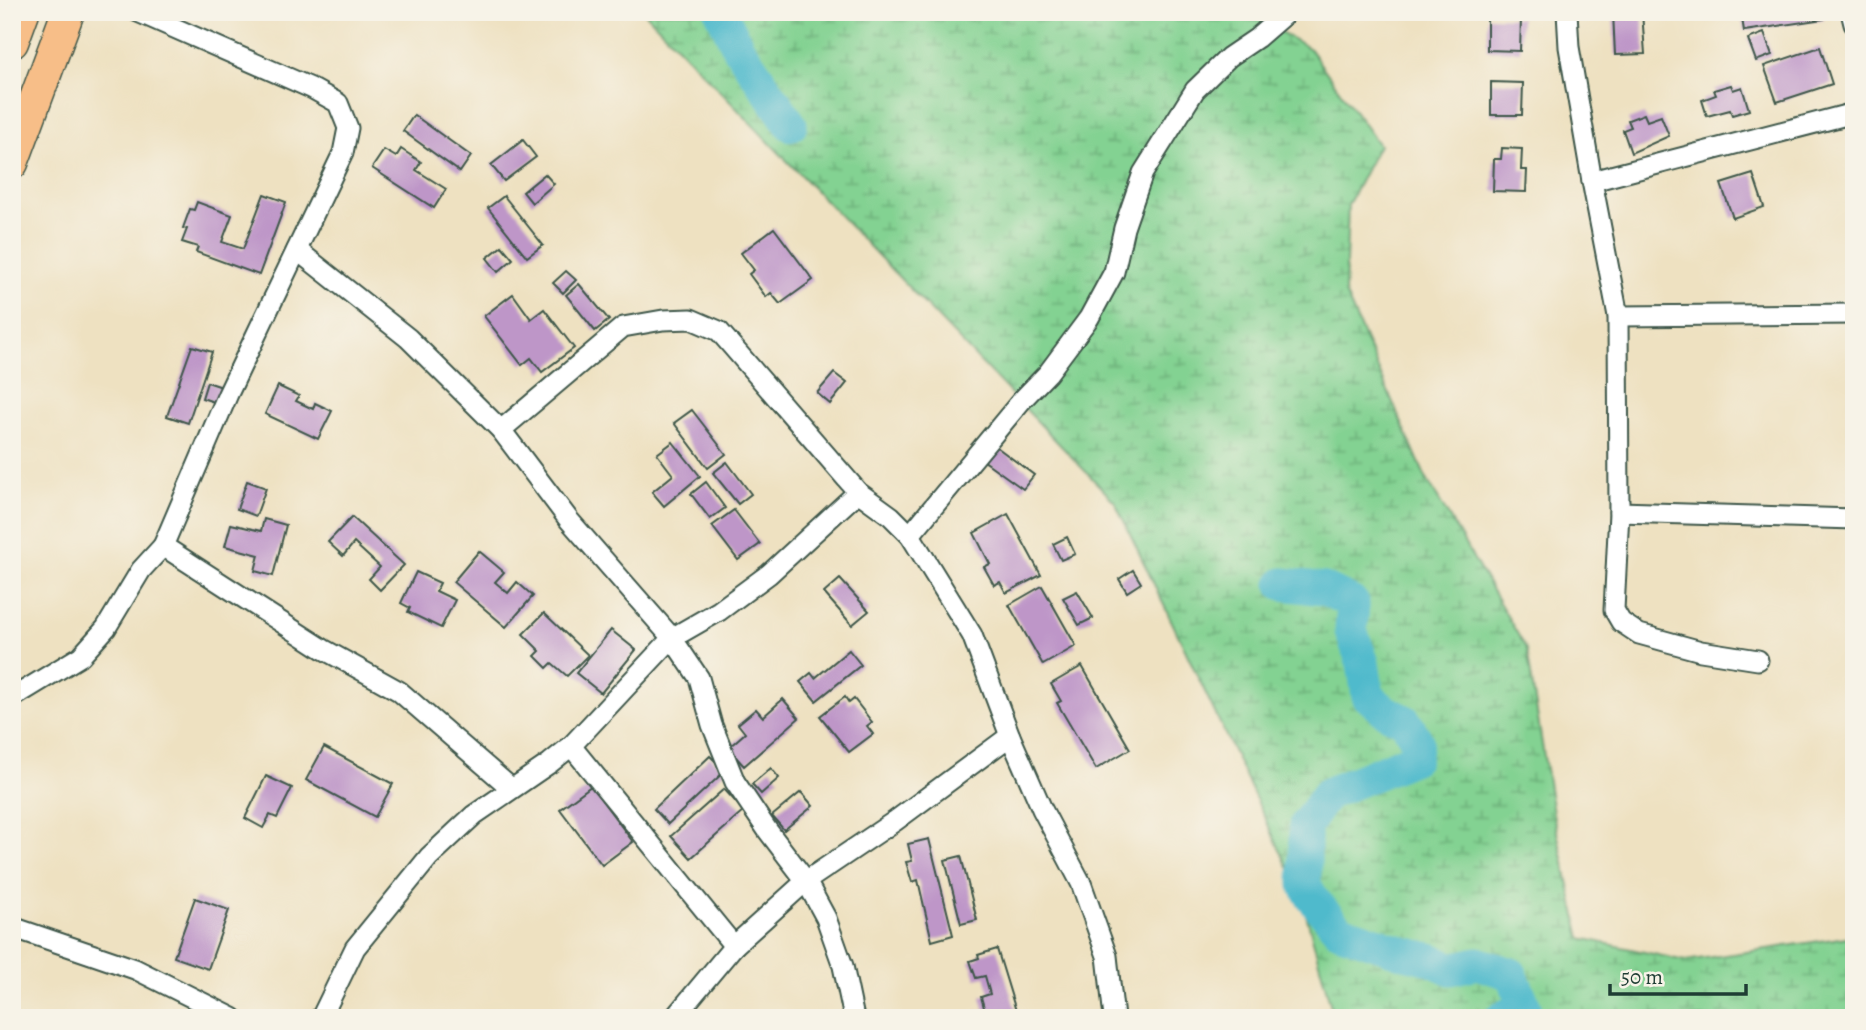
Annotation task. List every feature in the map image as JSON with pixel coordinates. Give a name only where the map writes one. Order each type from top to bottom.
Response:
[{"type":"highway","points":[[12,42],[23,12]]},
{"type":"highway","points":[[12,163],[68,12]]},
{"type":"street","points":[[12,698],[80,656],[106,628],[141,570],[163,546],[228,394],[343,153],[348,128],[338,103],[311,88],[138,12]]},
{"type":"street","points":[[910,535],[1022,400],[1048,373],[1089,318],[1114,272],[1124,228],[1143,173],[1195,90],[1229,57],[1257,38],[1287,12]]},
{"type":"street","points":[[1567,12],[1569,47],[1618,316],[1619,512],[1614,610],[1622,622],[1639,634],[1701,651],[1758,660]]},
{"type":"street","points":[[1851,12],[1854,24]]},
{"type":"street","points":[[1592,181],[1854,113]]},
{"type":"street","points":[[297,250],[408,338],[500,430],[569,520],[672,638],[699,678],[712,725],[735,782],[806,881],[826,918],[843,966],[854,1018]]},
{"type":"street","points":[[1618,316],[1854,314]]},
{"type":"street","points":[[500,430],[623,327],[663,320],[691,319],[719,331],[858,492],[891,516],[910,535],[972,635],[1010,736],[1042,809],[1081,883],[1107,956],[1114,1018]]},
{"type":"street","points":[[321,1018],[355,948],[421,867],[474,815],[572,746],[672,638],[719,611],[768,574],[858,492]]},
{"type":"street","points":[[1619,512],[1854,519]]},
{"type":"street","points":[[163,546],[323,649],[399,691],[511,788]]},
{"type":"street","points":[[674,1018],[733,946],[806,881],[895,821],[1010,736]]},
{"type":"street","points":[[572,746],[733,946]]},
{"type":"street","points":[[12,927],[135,969],[233,1018]]},
{"type":"green space","points":[[644,12],[1245,12],[1309,48],[1379,145],[1348,205],[1345,293],[1425,476],[1527,650],[1554,819],[1581,938],[1685,961],[1854,936],[1854,1018],[1334,1018],[1300,892],[1115,502]]},
{"type":"building","points":[[1613,12],[1642,12],[1645,54],[1615,55]]},
{"type":"building","points":[[1741,12],[1823,12],[1824,19],[1744,31]]},
{"type":"building","points":[[1487,17],[1521,18],[1520,51],[1487,50]]},
{"type":"building","points":[[1764,33],[1772,55],[1756,61],[1748,39]]},
{"type":"building","points":[[1820,47],[1832,84],[1777,102],[1764,66]]},
{"type":"building","points":[[1491,82],[1523,83],[1522,115],[1491,115]]},
{"type":"building","points":[[1731,85],[1733,90],[1742,87],[1749,110],[1732,115],[1730,110],[1707,116],[1702,100],[1716,95],[1714,90]]},
{"type":"building","points":[[1644,114],[1647,121],[1661,116],[1669,136],[1631,153],[1623,130],[1631,127],[1628,120]]},
{"type":"building","points":[[414,115],[471,156],[460,172],[403,131]]},
{"type":"building","points":[[523,140],[536,157],[504,181],[491,165]]},
{"type":"building","points":[[1502,148],[1522,149],[1521,170],[1527,170],[1526,192],[1493,191],[1494,159],[1501,159]]},
{"type":"building","points":[[401,149],[421,162],[416,170],[446,189],[434,208],[372,168],[384,150],[396,157]]},
{"type":"building","points":[[545,174],[554,184],[532,203],[523,192]]},
{"type":"building","points":[[1753,174],[1764,207],[1733,218],[1721,184]]},
{"type":"building","points":[[264,194],[286,202],[259,275],[196,252],[198,247],[182,242],[187,229],[183,228],[190,209],[194,210],[197,202],[232,215],[222,242],[243,249]]},
{"type":"building","points":[[504,196],[543,245],[527,257],[488,208]]},
{"type":"building","points":[[774,228],[813,280],[780,304],[771,293],[766,297],[749,274],[754,270],[741,253]]},
{"type":"building","points":[[502,246],[513,259],[498,272],[487,258]]},
{"type":"building","points":[[566,271],[576,280],[563,293],[553,283]]},
{"type":"building","points":[[579,284],[609,320],[595,331],[566,295]]},
{"type":"building","points":[[513,294],[531,319],[544,309],[574,348],[542,372],[531,358],[522,365],[484,316]]},
{"type":"building","points":[[192,346],[212,352],[188,423],[167,416]]},
{"type":"building","points":[[834,373],[847,383],[830,404],[817,393]]},
{"type":"building","points":[[207,382],[222,387],[217,403],[202,398]]},
{"type":"building","points":[[278,386],[299,396],[296,401],[313,409],[315,403],[332,411],[318,439],[265,414]]},
{"type":"building","points":[[692,410],[726,454],[708,468],[674,423]]},
{"type":"building","points":[[673,442],[700,476],[664,506],[652,492],[673,475],[657,454]]},
{"type":"building","points":[[994,445],[1034,475],[1023,489],[983,460]]},
{"type":"building","points":[[727,462],[751,494],[738,504],[713,473]]},
{"type":"building","points":[[247,481],[266,488],[256,516],[237,509]]},
{"type":"building","points":[[706,482],[725,508],[710,519],[691,494]]},
{"type":"building","points":[[734,510],[760,544],[738,560],[712,526]]},
{"type":"building","points":[[1008,514],[1041,575],[1006,593],[1000,582],[994,585],[984,567],[990,564],[974,533]]},
{"type":"building","points":[[352,517],[404,565],[380,590],[369,579],[380,567],[354,543],[343,556],[328,542]]},
{"type":"building","points":[[264,519],[286,525],[273,576],[255,571],[259,555],[225,546],[231,524],[261,531]]},
{"type":"building","points":[[1067,537],[1075,554],[1061,560],[1053,544]]},
{"type":"building","points":[[479,551],[504,572],[495,582],[508,593],[517,582],[533,596],[506,627],[453,582]]},
{"type":"building","points":[[1133,570],[1141,583],[1127,592],[1119,579]]},
{"type":"building","points":[[416,572],[440,583],[436,591],[455,600],[441,628],[408,612],[410,608],[401,603]]},
{"type":"building","points":[[840,579],[869,611],[852,625],[824,593]]},
{"type":"building","points":[[1042,586],[1076,646],[1043,665],[1009,605]]},
{"type":"building","points":[[1077,591],[1093,618],[1079,625],[1063,598]]},
{"type":"building","points":[[544,613],[588,655],[567,676],[552,663],[547,668],[535,656],[540,651],[523,634]]},
{"type":"building","points":[[611,630],[636,650],[601,693],[576,673]]},
{"type":"building","points":[[849,650],[861,665],[816,701],[800,682],[811,673],[815,678]]},
{"type":"building","points":[[1082,666],[1130,749],[1096,769],[1057,703],[1061,701],[1051,684]]},
{"type":"building","points":[[845,697],[849,703],[854,699],[872,722],[867,726],[873,734],[849,752],[820,716]]},
{"type":"building","points":[[783,699],[799,718],[744,766],[728,748],[745,733],[738,724],[756,709],[763,717]]},
{"type":"building","points":[[324,747],[393,784],[375,817],[306,780]]},
{"type":"building","points":[[710,756],[725,771],[668,824],[654,809]]},
{"type":"building","points":[[771,768],[779,778],[761,794],[752,784]]},
{"type":"building","points":[[266,776],[292,788],[277,818],[270,815],[263,828],[245,818]]},
{"type":"building","points":[[591,786],[633,842],[602,865],[560,809]]},
{"type":"building","points":[[724,789],[744,811],[691,858],[671,836]]},
{"type":"building","points":[[801,792],[813,806],[784,830],[772,816]]},
{"type":"building","points":[[929,839],[953,935],[932,941],[918,880],[912,882],[906,862],[912,861],[908,844]]},
{"type":"building","points":[[961,856],[977,920],[961,924],[945,860]]},
{"type":"building","points":[[195,898],[229,910],[208,969],[174,957]]},
{"type":"building","points":[[997,949],[1016,1011],[987,1018],[981,997],[990,994],[985,976],[976,978],[970,961],[979,958],[978,955]]},
{"type":"waterway","points":[[721,12],[739,49],[791,125]]},
{"type":"waterway","points":[[1283,584],[1324,589],[1353,603],[1351,631],[1363,663],[1368,696],[1385,711],[1405,721],[1417,741],[1414,758],[1327,794],[1305,826],[1305,885],[1339,930],[1404,953],[1430,959],[1451,969],[1477,963],[1511,974],[1525,1007],[1501,1018]]}]
